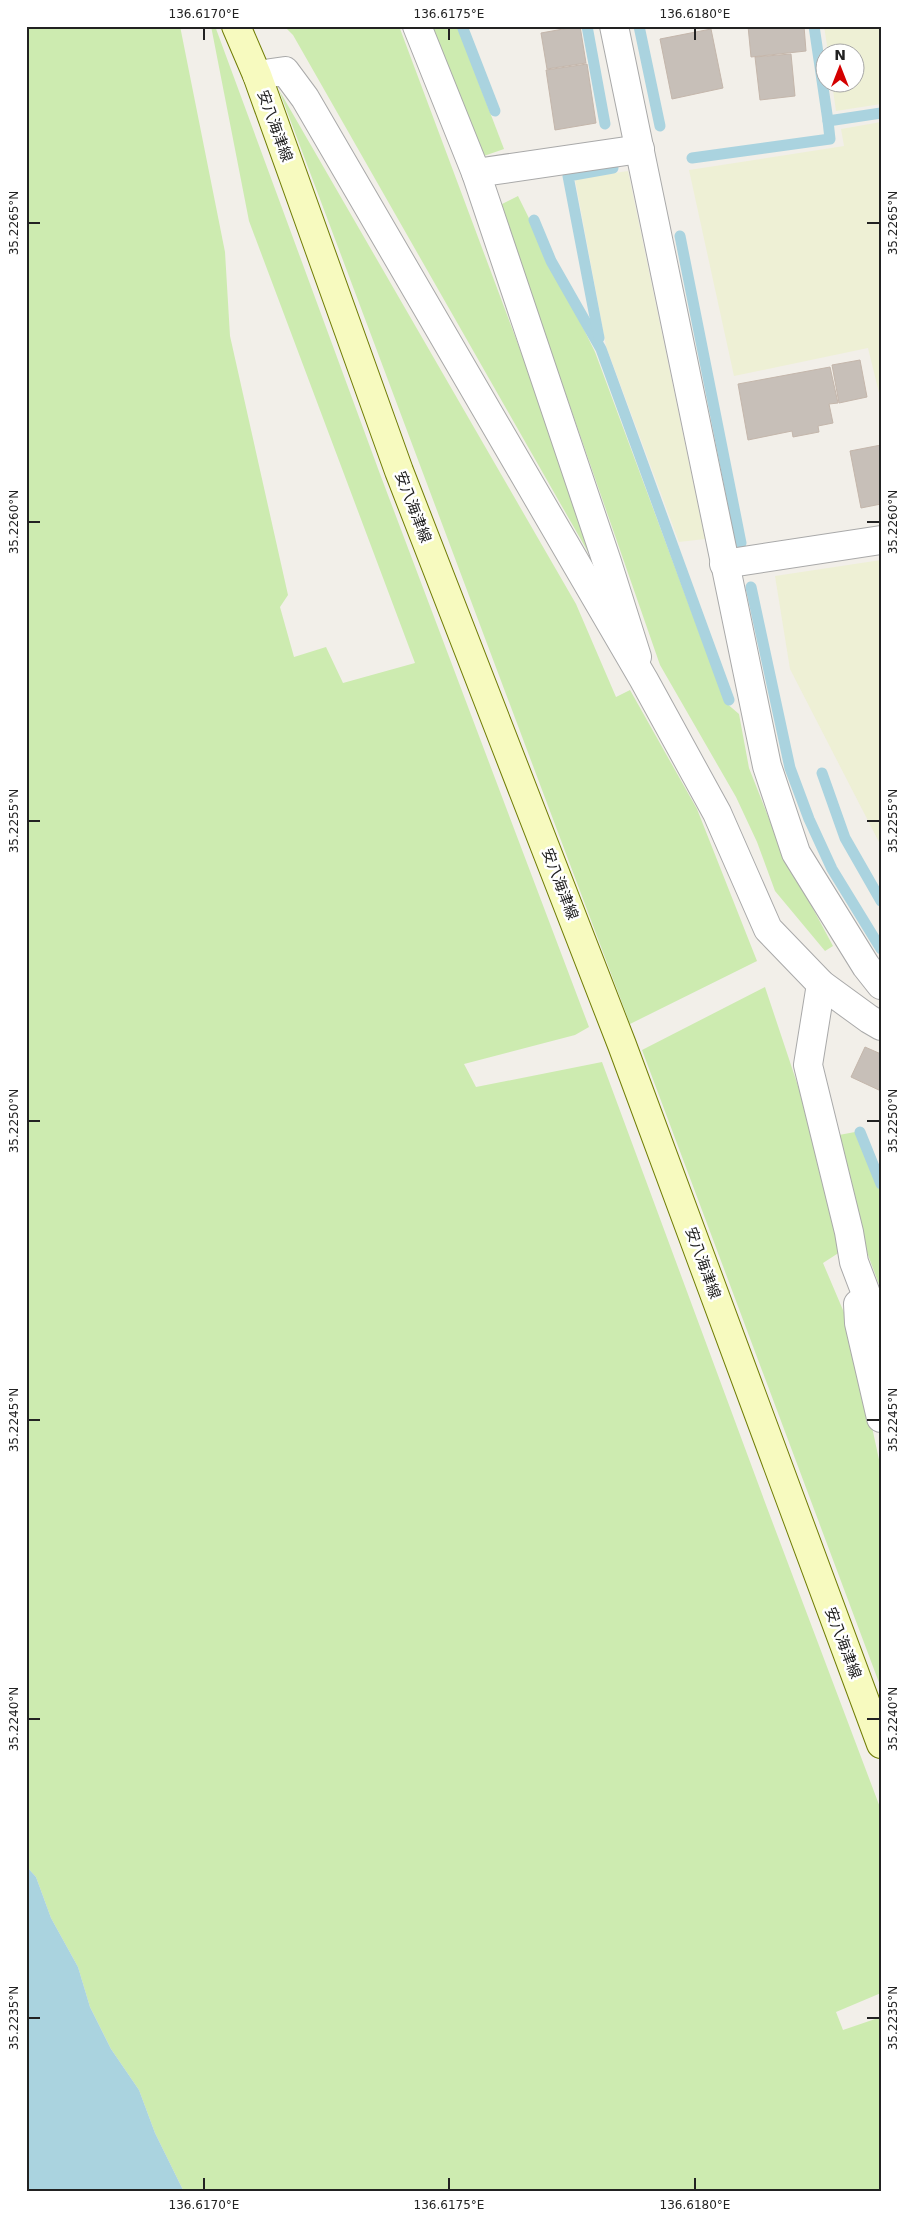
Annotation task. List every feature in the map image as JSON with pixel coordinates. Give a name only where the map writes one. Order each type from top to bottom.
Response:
[{"type":"main road","name":"安八海津線","points":[[236,26],[257,75],[399,471],[619,1035],[881,1744]]},
{"type":"street","points":[[417,26],[476,173],[608,562],[644,680]]},
{"type":"street","points":[[614,26],[767,766],[796,853],[866,966],[881,986]]},
{"type":"street","points":[[257,75],[285,71],[305,98],[644,680],[717,813],[768,929],[820,984],[881,1026]]},
{"type":"street","points":[[476,173],[640,149]]},
{"type":"street","points":[[724,564],[881,540]]},
{"type":"street","points":[[820,984],[808,1065],[854,1262],[859,1323],[881,1418]]},
{"type":"street","points":[[854,1262],[881,1333]]},
{"type":"green space","points":[[26,26],[180,26],[225,252],[230,336],[288,595],[280,607],[294,657],[326,647],[343,683],[415,663],[249,221],[211,26],[215,26],[380,474],[589,1027],[575,1035],[464,1064],[476,1087],[602,1062],[881,1810],[881,1993],[836,2012],[843,2030],[881,2017],[881,2192],[184,2192],[155,2133],[139,2090],[111,2049],[90,2007],[78,1967],[51,1918],[36,1877],[26,1866]]},
{"type":"green space","points":[[284,26],[399,26],[595,550],[592,559],[293,35]]},
{"type":"green space","points":[[429,26],[457,26],[504,149],[481,157]]},
{"type":"green space","points":[[824,26],[881,26],[881,104],[836,111],[833,92],[864,92],[864,42],[826,42]]},
{"type":"green space","points":[[279,90],[576,604],[616,697],[630,690],[697,809],[757,961],[630,1024]]},
{"type":"green space","points":[[881,122],[881,401],[868,348],[734,376],[689,170],[844,146],[841,129]]},
{"type":"green space","points":[[628,171],[705,539],[679,542],[606,346],[575,179]]},
{"type":"green space","points":[[518,196],[595,352],[725,702],[739,714],[749,768],[781,849],[833,946],[825,951],[775,891],[757,842],[736,797],[660,665],[500,205]]},
{"type":"green space","points":[[881,560],[881,846],[790,669],[775,576]]},
{"type":"green space","points":[[765,987],[810,1122],[840,1252],[823,1263],[851,1329],[881,1469],[881,1688],[642,1050]]},
{"type":"green space","points":[[855,1132],[881,1194],[881,1290],[864,1244],[839,1135]]},
{"type":"water","points":[[26,1866],[36,1877],[51,1918],[78,1967],[90,2007],[111,2049],[139,2090],[155,2133],[184,2192],[26,2192]]},
{"type":"building","points":[[580,26],[586,63],[547,69],[541,33]]},
{"type":"building","points":[[748,26],[804,26],[806,51],[751,57]]},
{"type":"building","points":[[711,29],[723,88],[672,99],[660,39]]},
{"type":"building","points":[[791,54],[795,96],[760,100],[755,57]]},
{"type":"building","points":[[587,64],[596,123],[555,130],[546,70]]},
{"type":"building","points":[[860,360],[867,397],[839,403],[832,365]]},
{"type":"building","points":[[830,367],[838,403],[829,404],[833,423],[818,426],[819,432],[793,437],[792,431],[748,440],[738,384]]},
{"type":"building","points":[[881,445],[881,504],[861,508],[850,451]]},
{"type":"building","points":[[865,1047],[881,1054],[881,1091],[851,1077]]},
{"type":"waterway","points":[[462,26],[495,111]]},
{"type":"waterway","points":[[587,26],[605,124]]},
{"type":"waterway","points":[[639,26],[660,126]]},
{"type":"waterway","points":[[814,26],[828,121]]},
{"type":"waterway","points":[[692,158],[830,139],[828,121],[881,113]]},
{"type":"waterway","points":[[599,338],[568,176],[613,168]]},
{"type":"waterway","points":[[534,220],[551,261],[601,349],[729,700]]},
{"type":"waterway","points":[[680,236],[741,543]]},
{"type":"waterway","points":[[751,587],[790,768],[809,819],[832,869],[881,949]]},
{"type":"waterway","points":[[822,773],[845,838],[881,901]]},
{"type":"waterway","points":[[860,1132],[881,1184]]}]
